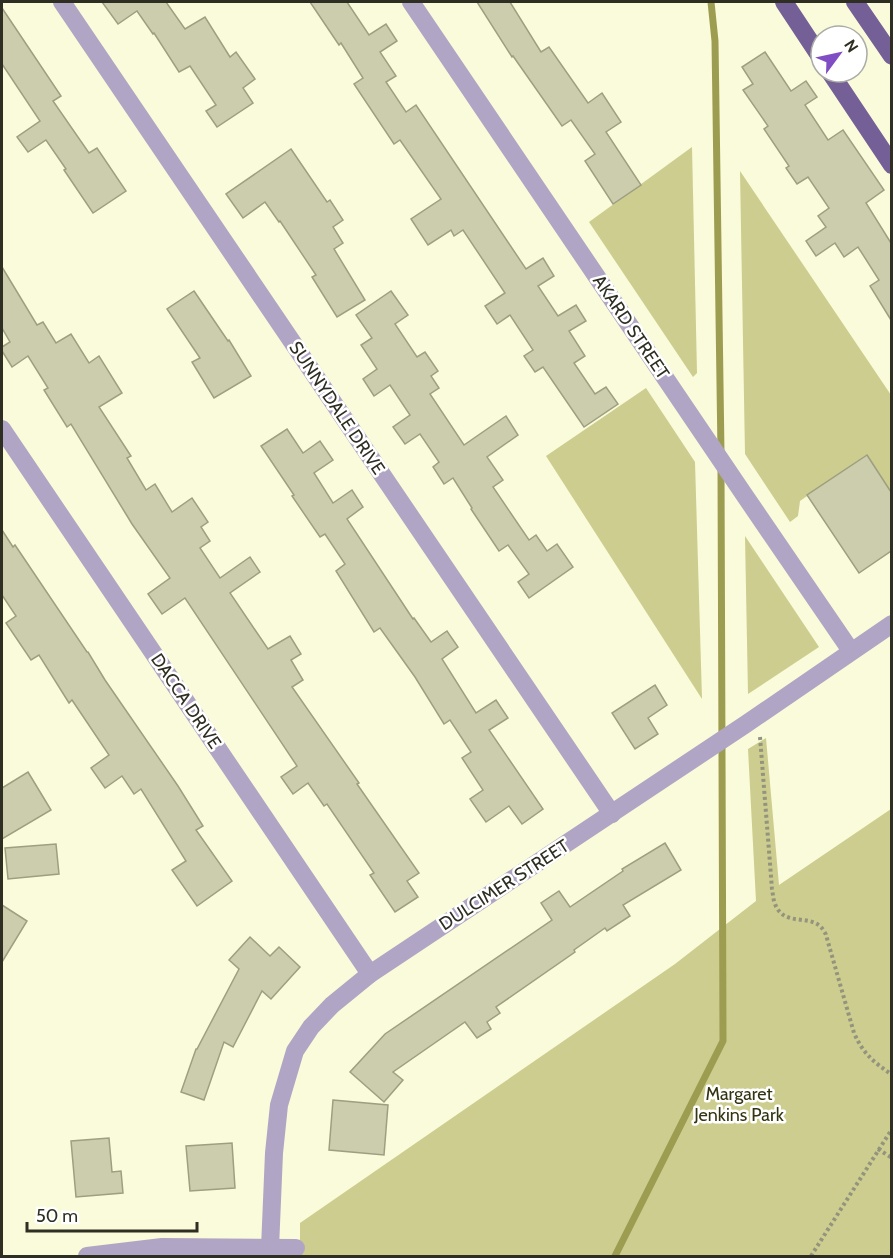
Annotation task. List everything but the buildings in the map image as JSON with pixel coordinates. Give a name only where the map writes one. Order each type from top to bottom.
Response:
[{"type":"main road","points":[[784,2],[809,40]]},
{"type":"main road","points":[[855,2],[891,56]]},
{"type":"main road","points":[[838,84],[891,165]]},
{"type":"street","name":"SUNNYDALE DRIVE","points":[[62,2],[612,814]]},
{"type":"street","name":"AKARD STREET","points":[[411,2],[851,651]]},
{"type":"street","name":"DACCA DRIVE","points":[[2,429],[370,974]]},
{"type":"street","name":"DULCIMER STREET","points":[[270,1248],[274,1153],[279,1105],[295,1051],[311,1027],[332,1005],[370,974],[700,755],[891,624]]},
{"type":"street","points":[[87,1257],[162,1247],[296,1248]]},
{"type":"path","points":[[752,720],[775,905],[782,914],[792,919],[814,923],[822,927],[854,1033],[872,1061],[891,1075]]},
{"type":"path","points":[[811,1257],[891,1128]]},
{"type":"path","points":[[878,1149],[891,1158]]},
{"type":"green space","points":[[692,147],[697,373],[693,377],[589,222]]},
{"type":"green space","points":[[740,171],[891,395],[891,492],[866,455],[800,501],[798,516],[790,522],[745,454]]},
{"type":"green space","points":[[646,388],[695,462],[702,699],[546,456]]},
{"type":"green space","points":[[745,536],[819,647],[748,694]]},
{"type":"green space","name":"Margaret Jenkins Park","points":[[766,738],[779,885],[891,809],[891,1256],[300,1256],[300,1223],[675,964],[756,901],[748,749]]},
{"type":"waterway","points":[[711,2],[715,41],[721,452]]},
{"type":"waterway","points":[[615,1256],[723,1041],[721,469]]}]
